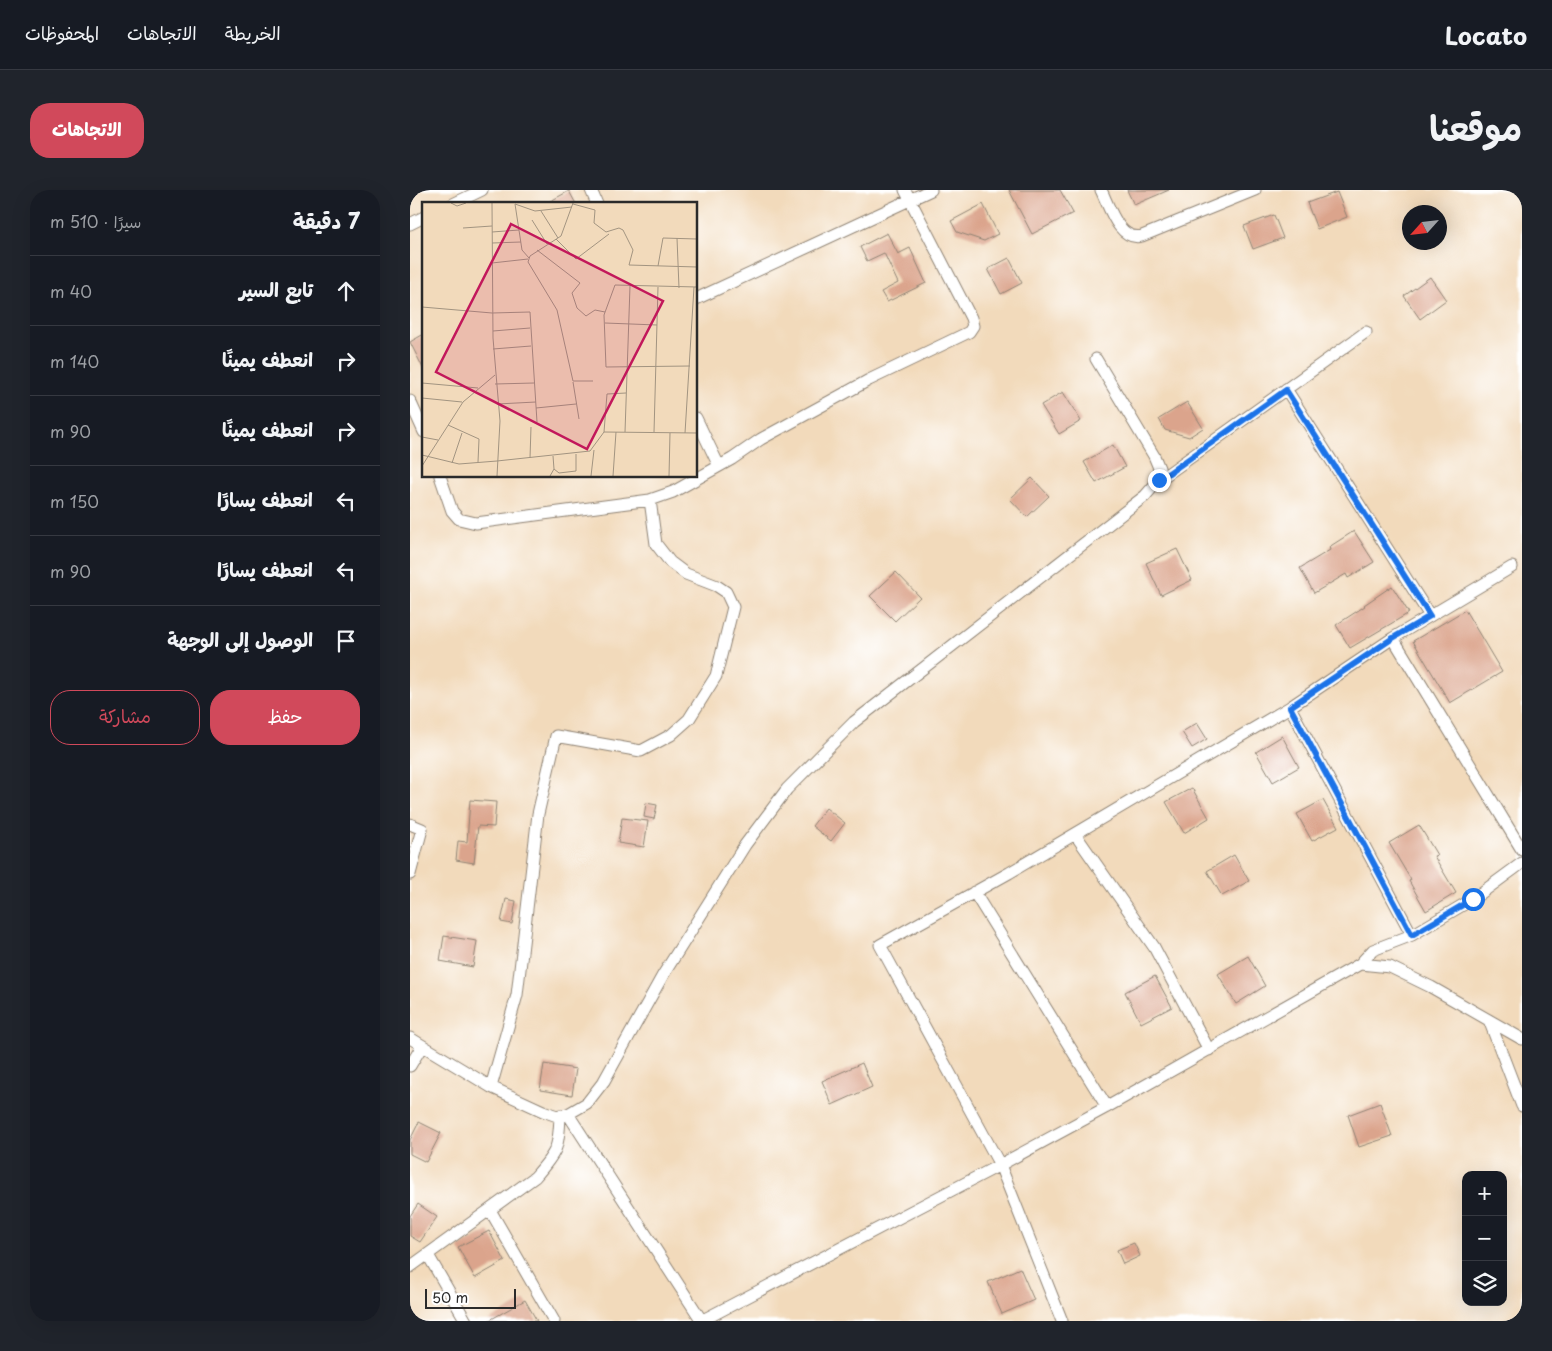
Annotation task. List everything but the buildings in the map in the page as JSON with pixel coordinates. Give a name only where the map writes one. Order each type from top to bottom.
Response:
[{"type":"street","points":[[456,202],[482,190]]},
{"type":"street","points":[[591,190],[596,202]]},
{"type":"street","points":[[698,298],[907,195],[931,190]]},
{"type":"street","points":[[1101,190],[1123,232],[1134,237],[1142,236],[1255,190]]},
{"type":"street","points":[[698,478],[761,439],[861,385],[971,330],[973,322],[907,195]]},
{"type":"street","points":[[410,224],[422,218]]},
{"type":"street","points":[[410,1038],[491,1087],[543,1111],[557,1116],[564,1115],[587,1103],[604,1081],[663,975],[745,845],[787,789],[854,722],[1145,496],[1159,480],[1366,332]]},
{"type":"street","points":[[1096,359],[1154,456],[1159,468],[1159,480]]},
{"type":"street","points":[[1286,390],[1430,616]]},
{"type":"street","points":[[410,401],[422,427]]},
{"type":"street","points":[[698,422],[719,466]]},
{"type":"street","points":[[441,478],[452,511],[459,519],[476,523],[650,500],[673,492],[698,478]]},
{"type":"street","points":[[491,1087],[517,995],[538,814],[556,736],[641,752],[671,735],[689,719],[716,676],[734,607],[731,599],[726,592],[717,586],[686,574],[670,562],[656,544],[650,500]]},
{"type":"street","points":[[1062,1321],[1000,1165],[880,945],[1075,834],[1290,707],[1393,638],[1512,567]]},
{"type":"street","points":[[1393,638],[1522,850]]},
{"type":"street","points":[[1290,707],[1412,935]]},
{"type":"street","points":[[410,824],[422,829],[410,874]]},
{"type":"street","points":[[1075,834],[1154,947],[1209,1050]]},
{"type":"street","points":[[564,1115],[701,1321],[1107,1107],[1360,964],[1372,950],[1412,935],[1473,899],[1522,863]]},
{"type":"street","points":[[974,892],[1107,1107]]},
{"type":"street","points":[[1360,964],[1390,967],[1431,986],[1522,1039]]},
{"type":"street","points":[[1489,1020],[1522,1106]]},
{"type":"street","points":[[410,1066],[422,1046]]},
{"type":"street","points":[[410,1267],[535,1177],[552,1158],[560,1140],[564,1115]]},
{"type":"street","points":[[490,1210],[554,1321]]},
{"type":"street","points":[[428,1255],[466,1321]]},
{"type":"route","points":[[1159,480],[1286,390],[1430,616],[1393,638],[1290,707],[1412,935],[1473,899]]}]
